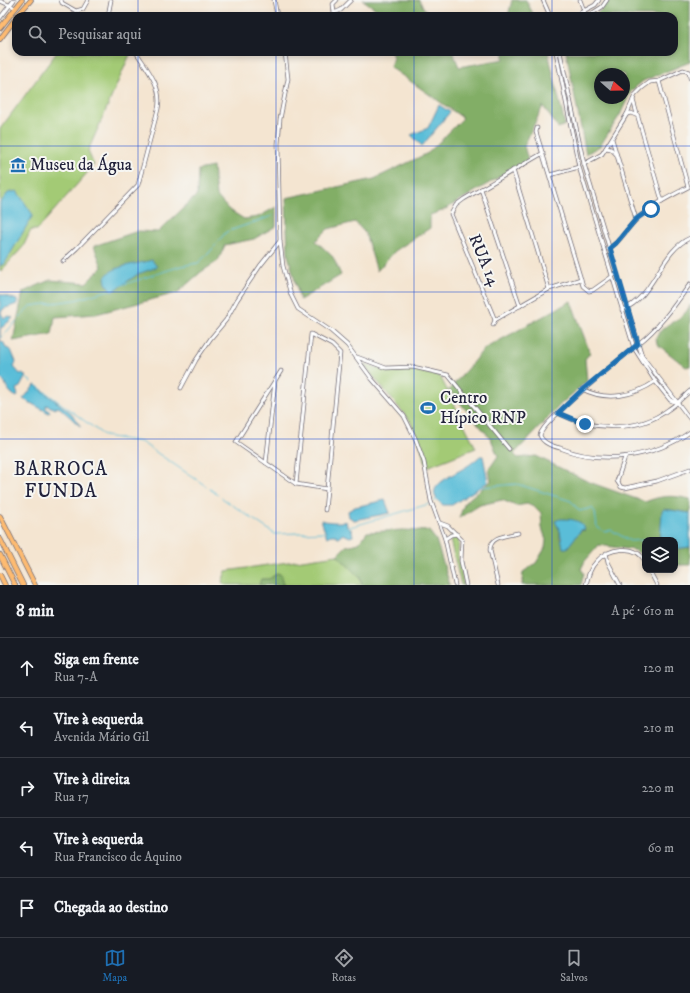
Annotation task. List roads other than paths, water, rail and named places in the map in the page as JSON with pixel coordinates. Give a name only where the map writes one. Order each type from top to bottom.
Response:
[{"type":"highway","points":[[0,538],[23,585]]},
{"type":"highway","points":[[0,555],[15,585]]},
{"type":"main road","points":[[13,12],[22,0]]},
{"type":"main road","points":[[21,12],[31,0]]},
{"type":"main road","points":[[0,28],[12,13]]},
{"type":"main road","points":[[0,39],[12,23]]},
{"type":"main road","points":[[0,516],[35,585]]},
{"type":"main road","points":[[0,575],[5,585]]},
{"type":"street","points":[[0,18],[14,0]]},
{"type":"street","points":[[61,0],[62,3],[76,11],[83,9],[88,0]]},
{"type":"street","points":[[109,12],[111,0]]},
{"type":"street","points":[[274,0],[276,12]]},
{"type":"street","points":[[334,12],[333,4],[337,0]]},
{"type":"street","points":[[338,12],[351,0]]},
{"type":"street","points":[[543,0],[548,12]]},
{"type":"street","points":[[580,0],[584,12],[595,6],[599,0]]},
{"type":"street","points":[[594,12],[602,7],[608,0]]},
{"type":"street","points":[[0,1],[10,4],[16,8]]},
{"type":"street","points":[[62,261],[83,243],[140,182],[158,109],[159,97],[152,76],[139,56]]},
{"type":"street","points":[[285,56],[288,79],[280,119],[278,144],[280,241],[283,266],[298,310],[331,331],[347,345],[372,379],[404,416],[421,455],[431,501],[445,539],[456,585]]},
{"type":"street","points":[[559,56],[579,168],[634,348],[690,419]]},
{"type":"street","points":[[550,175],[579,168],[600,156],[627,114],[633,100],[642,88],[650,82],[659,81],[683,70],[688,72],[690,78]]},
{"type":"street","points":[[605,250],[616,243],[636,219],[662,201],[689,187],[659,81]]},
{"type":"street","points":[[564,84],[596,206],[642,356],[655,382],[670,400],[677,403]]},
{"type":"street","points":[[633,100],[662,201]]},
{"type":"street","points":[[627,114],[634,113],[639,117]]},
{"type":"street","points":[[570,125],[574,124]]},
{"type":"street","points":[[537,128],[543,153],[583,286],[588,291],[593,290],[617,273]]},
{"type":"street","points":[[612,139],[636,219]]},
{"type":"street","points":[[605,149],[612,149],[618,157]]},
{"type":"street","points":[[520,306],[481,189],[543,153]]},
{"type":"street","points":[[513,170],[549,289]]},
{"type":"street","name":"RUA 14","points":[[481,189],[464,199],[452,210],[451,214],[495,320]]},
{"type":"street","points":[[590,208],[596,206]]},
{"type":"street","points":[[622,310],[628,308],[646,291],[675,250],[690,238]]},
{"type":"street","points":[[181,388],[196,360],[226,320],[237,300],[260,266],[280,241]]},
{"type":"street","points":[[493,325],[495,320],[549,289],[581,279]]},
{"type":"street","points":[[690,284],[675,306],[638,344],[582,390],[558,413],[540,435],[545,442],[572,453],[598,457],[625,457],[661,448],[678,440],[690,432]]},
{"type":"street","points":[[296,484],[311,334],[332,345],[340,353],[325,510]]},
{"type":"street","points":[[357,357],[386,368],[413,367],[448,375],[509,449]]},
{"type":"street","points":[[281,371],[236,442],[296,484],[326,489]]},
{"type":"street","points":[[582,390],[599,396],[621,396],[645,388],[659,378]]},
{"type":"street","points":[[266,463],[276,379]]},
{"type":"street","points":[[558,413],[585,424],[619,427],[653,419],[677,403],[690,391]]},
{"type":"street","points":[[625,457],[617,481],[621,487],[625,488],[657,481],[690,469]]},
{"type":"street","points":[[440,523],[444,524],[458,535],[463,543],[461,561],[466,585]]},
{"type":"street","points":[[498,585],[490,552],[490,544],[496,538],[518,533]]},
{"type":"street","points":[[445,539],[452,534],[458,535]]},
{"type":"street","points":[[586,585],[592,566],[606,553],[626,549],[637,552],[642,556]]},
{"type":"street","points":[[606,553],[608,562],[620,585]]},
{"type":"street","points":[[651,573],[657,585]]},
{"type":"water","points":[[439,105],[450,112],[422,146],[411,135],[428,128]]},
{"type":"water","points":[[17,191],[33,215],[5,263],[0,266],[0,203],[8,193]]},
{"type":"water","points":[[152,260],[157,267],[138,274],[112,292],[106,283],[105,277],[120,267]]},
{"type":"water","points":[[0,294],[17,300],[17,304],[3,309],[1,313],[4,318],[9,316],[13,318],[0,329]]},
{"type":"water","points":[[0,340],[4,343],[6,348],[11,350],[16,362],[14,367],[20,374],[23,373],[24,376],[26,376],[20,387],[16,389],[18,395],[17,397],[11,393],[0,378]]},
{"type":"water","points":[[35,385],[71,413],[81,427],[60,408],[56,407],[56,409],[46,405],[46,409],[50,411],[49,413],[23,399]]},
{"type":"water","points":[[480,456],[483,456],[488,482],[452,505],[443,505],[437,500],[435,490],[438,486],[447,478],[469,465]]},
{"type":"water","points":[[385,500],[390,513],[354,520],[349,517],[348,511],[355,507]]},
{"type":"water","points":[[664,509],[690,513],[690,547],[678,549],[678,537],[660,537],[662,511]]},
{"type":"water","points":[[560,519],[578,521],[585,529],[581,530],[567,548],[563,548],[560,531],[555,521]]},
{"type":"water","points":[[321,520],[334,522],[346,521],[347,526],[352,530],[353,536],[350,537],[343,534],[338,538],[336,535],[327,537]]},
{"type":"waterway","points":[[119,286],[181,266],[198,263],[209,253],[226,232],[272,216]]},
{"type":"waterway","points":[[0,339],[30,306],[75,300],[109,290]]},
{"type":"waterway","points":[[26,378],[32,382]]},
{"type":"waterway","points":[[36,385],[105,436],[141,442],[206,486]]},
{"type":"waterway","points":[[481,487],[517,484],[571,501],[579,511],[592,508],[595,512],[597,527],[605,532],[611,530],[630,541],[642,540]]},
{"type":"waterway","points":[[210,489],[218,495]]},
{"type":"waterway","points":[[222,498],[275,534],[324,532]]},
{"type":"waterway","points":[[434,501],[438,499]]},
{"type":"waterway","points":[[347,528],[429,504]]},
{"type":"place","name":"Museu da Água","points":[[18,165]]},
{"type":"place","name":"Centro Hípico RNP","points":[[428,408]]},
{"type":"district","name":"BARROCA FUNDA","points":[[61,480]]}]
